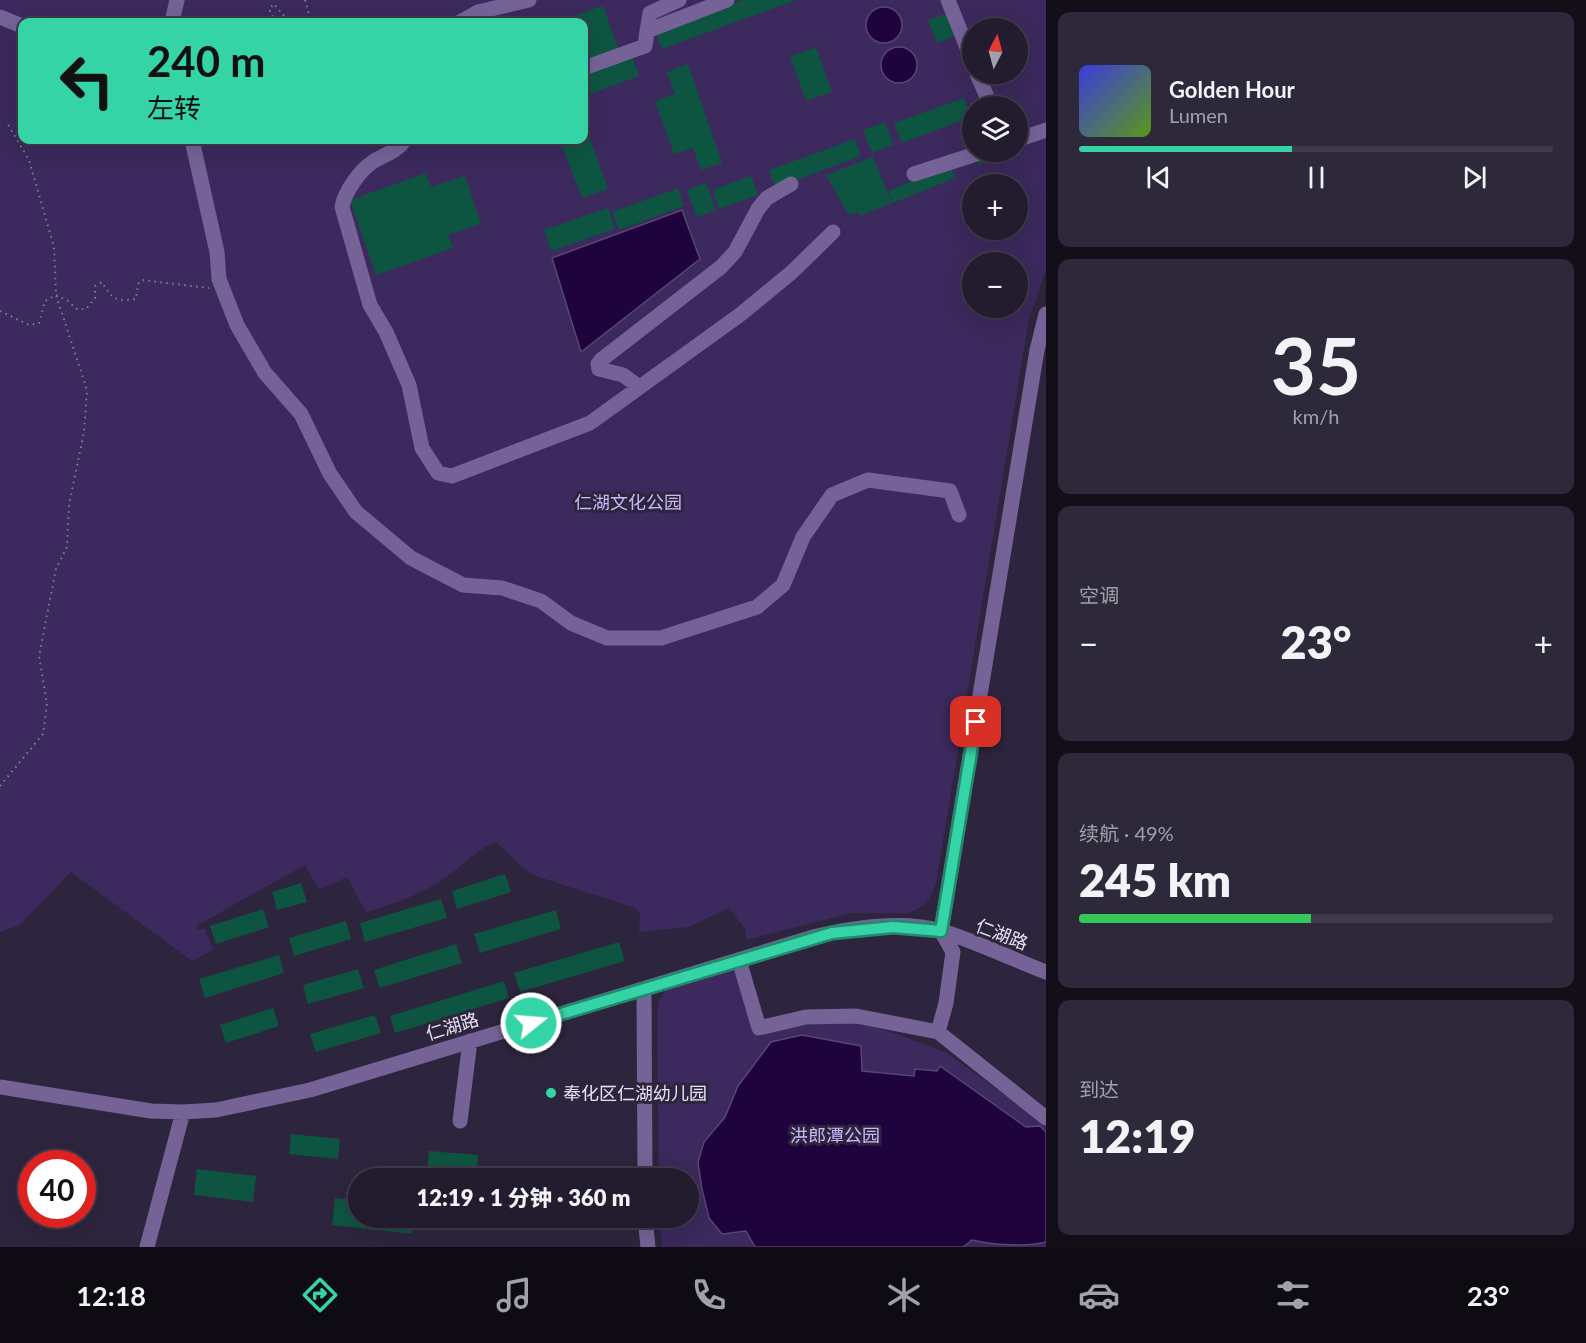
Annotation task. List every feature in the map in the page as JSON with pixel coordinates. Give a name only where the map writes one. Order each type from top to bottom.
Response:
[{"type":"street","points":[[173,18],[177,0]]},
{"type":"street","points":[[467,18],[478,12],[529,0]]},
{"type":"street","points":[[588,67],[645,46],[650,13],[679,0]]},
{"type":"street","points":[[647,31],[727,0]]},
{"type":"street","points":[[948,0],[962,35]]},
{"type":"street","points":[[0,17],[18,24]]},
{"type":"street","points":[[1028,136],[1046,130]]},
{"type":"street","points":[[193,144],[217,252],[221,284],[237,325],[265,373],[301,414],[330,474],[356,512],[411,558],[463,585],[502,588],[541,601],[571,623],[607,638],[661,638],[757,607],[783,585],[802,537],[832,495],[868,480],[950,491],[959,515]]},
{"type":"street","points":[[402,144],[365,167],[344,199],[342,207],[365,293],[386,332],[409,385],[422,448],[438,473],[452,477],[590,423],[638,386],[680,359],[741,314],[792,272],[833,232]]},
{"type":"street","points":[[914,174],[962,158]]},
{"type":"street","points":[[638,386],[623,375],[599,369],[598,364],[721,267],[735,252],[758,209],[767,198],[791,184]]},
{"type":"street","points":[[938,1032],[946,1003],[953,952],[941,931],[1037,350],[1046,314]]},
{"type":"street","name":"仁湖路","points":[[0,1087],[151,1111],[183,1112],[238,1106],[310,1090],[817,936],[847,930],[893,927],[941,931],[1046,972]]},
{"type":"street","points":[[739,960],[759,1028],[806,1017],[855,1016],[938,1032],[1046,1118]]},
{"type":"street","points":[[644,989],[645,1168]]},
{"type":"street","points":[[460,1121],[470,1041]]},
{"type":"street","points":[[147,1247],[183,1112]]},
{"type":"street","points":[[646,1228],[648,1247]]},
{"type":"path","points":[[305,0],[309,18]]},
{"type":"path","points":[[274,18],[269,9],[274,4],[283,15],[290,18]]},
{"type":"path","points":[[7,123],[18,142]]},
{"type":"path","points":[[0,786],[43,734],[47,704],[39,656],[56,569],[67,548],[69,505],[84,432],[87,390],[56,295],[54,247],[29,160],[19,144]]},
{"type":"path","points":[[56,295],[77,309],[86,309],[95,298],[95,286],[102,282],[110,297],[122,301],[136,299],[138,284],[142,280],[209,288],[221,284]]},
{"type":"path","points":[[0,311],[29,324],[39,323],[45,301],[56,295]]},
{"type":"green space","name":"仁湖文化公园","points":[[0,0],[1046,0],[1046,270],[1029,319],[936,883],[930,898],[923,905],[908,913],[851,913],[746,940],[746,930],[729,908],[688,927],[639,932],[640,913],[635,908],[536,876],[523,868],[496,842],[422,892],[366,912],[347,877],[319,890],[305,865],[196,926],[198,930],[205,928],[213,950],[192,961],[71,872],[20,925],[0,932]]},
{"type":"green space","name":"洪郎潭公园","points":[[732,970],[738,971],[758,1037],[780,1029],[825,1022],[860,1023],[947,1053],[1046,1125],[1046,1247],[662,1247],[661,1228],[699,1228],[699,1168],[659,1168],[657,1014],[659,1001],[666,990]]},
{"type":"shaded area","points":[[884,7],[897,12],[902,25],[897,38],[884,43],[871,38],[866,25],[871,12]]},
{"type":"shaded area","points":[[899,47],[912,52],[917,65],[912,78],[899,83],[886,78],[881,65],[886,52]]},
{"type":"shaded area","points":[[682,210],[700,259],[581,352],[552,258]]},
{"type":"shaded area","name":"洪郎潭公园","points":[[802,1035],[861,1046],[862,1071],[914,1076],[915,1069],[937,1071],[940,1066],[1026,1127],[1040,1126],[1046,1132],[1046,1242],[1010,1245],[972,1240],[963,1247],[755,1247],[746,1231],[722,1234],[709,1218],[698,1162],[704,1142],[725,1117],[738,1086],[771,1042]]},
{"type":"building","points":[[742,0],[796,0],[662,49],[656,32]]},
{"type":"building","points":[[603,6],[619,51],[588,62],[588,18],[568,18]]},
{"type":"building","points":[[949,13],[958,35],[937,43],[928,20]]},
{"type":"building","points":[[816,47],[832,92],[806,101],[790,57]]},
{"type":"building","points":[[632,55],[639,76],[588,95],[588,71]]},
{"type":"building","points":[[688,64],[722,163],[701,170],[693,148],[674,154],[655,101],[675,94],[667,72]]},
{"type":"building","points":[[962,99],[962,120],[902,143],[894,123]]},
{"type":"building","points":[[885,122],[893,145],[872,153],[863,130]]},
{"type":"building","points":[[588,133],[608,189],[582,198],[562,144],[588,144]]},
{"type":"building","points":[[855,139],[861,156],[775,188],[769,170]]},
{"type":"building","points":[[873,157],[892,203],[860,216],[858,212],[849,215],[826,175]]},
{"type":"building","points":[[950,166],[955,178],[893,203],[888,191]]},
{"type":"building","points":[[426,173],[431,187],[465,176],[481,224],[448,235],[453,248],[376,275],[350,200]]},
{"type":"building","points":[[751,176],[758,195],[719,209],[713,190]]},
{"type":"building","points":[[706,183],[716,210],[697,217],[687,190]]},
{"type":"building","points":[[678,188],[684,206],[619,230],[612,212]]},
{"type":"building","points":[[608,208],[615,229],[551,251],[544,230]]},
{"type":"building","points":[[505,874],[511,892],[457,909],[452,891]]},
{"type":"building","points":[[301,883],[307,902],[277,910],[272,892]]},
{"type":"building","points":[[441,899],[447,918],[365,942],[360,923]]},
{"type":"building","points":[[263,909],[269,927],[216,944],[210,926]]},
{"type":"building","points":[[556,910],[561,929],[480,953],[474,934]]},
{"type":"building","points":[[346,921],[351,939],[294,956],[289,938]]},
{"type":"building","points":[[619,942],[625,961],[520,992],[514,973]]},
{"type":"building","points":[[456,944],[462,963],[380,988],[374,970]]},
{"type":"building","points":[[279,955],[284,973],[205,998],[199,979]]},
{"type":"building","points":[[358,969],[364,988],[308,1004],[303,985]]},
{"type":"building","points":[[504,981],[509,998],[395,1033],[390,1016]]},
{"type":"building","points":[[273,1008],[279,1026],[226,1043],[220,1025]]},
{"type":"building","points":[[375,1015],[381,1033],[316,1052],[310,1034]]},
{"type":"building","points":[[291,1134],[340,1139],[338,1159],[289,1154]]},
{"type":"building","points":[[429,1151],[478,1155],[477,1168],[427,1168]]},
{"type":"building","points":[[197,1169],[256,1176],[253,1202],[194,1195]]},
{"type":"building","points":[[335,1198],[348,1199],[348,1227],[332,1225]]},
{"type":"building","points":[[359,1228],[413,1228],[412,1234]]},
{"type":"place","name":"奉化区仁湖幼儿园","points":[[551,1093]]},
{"type":"route","points":[[531,1023],[817,936],[862,928],[893,927],[941,931],[976,722]]}]
